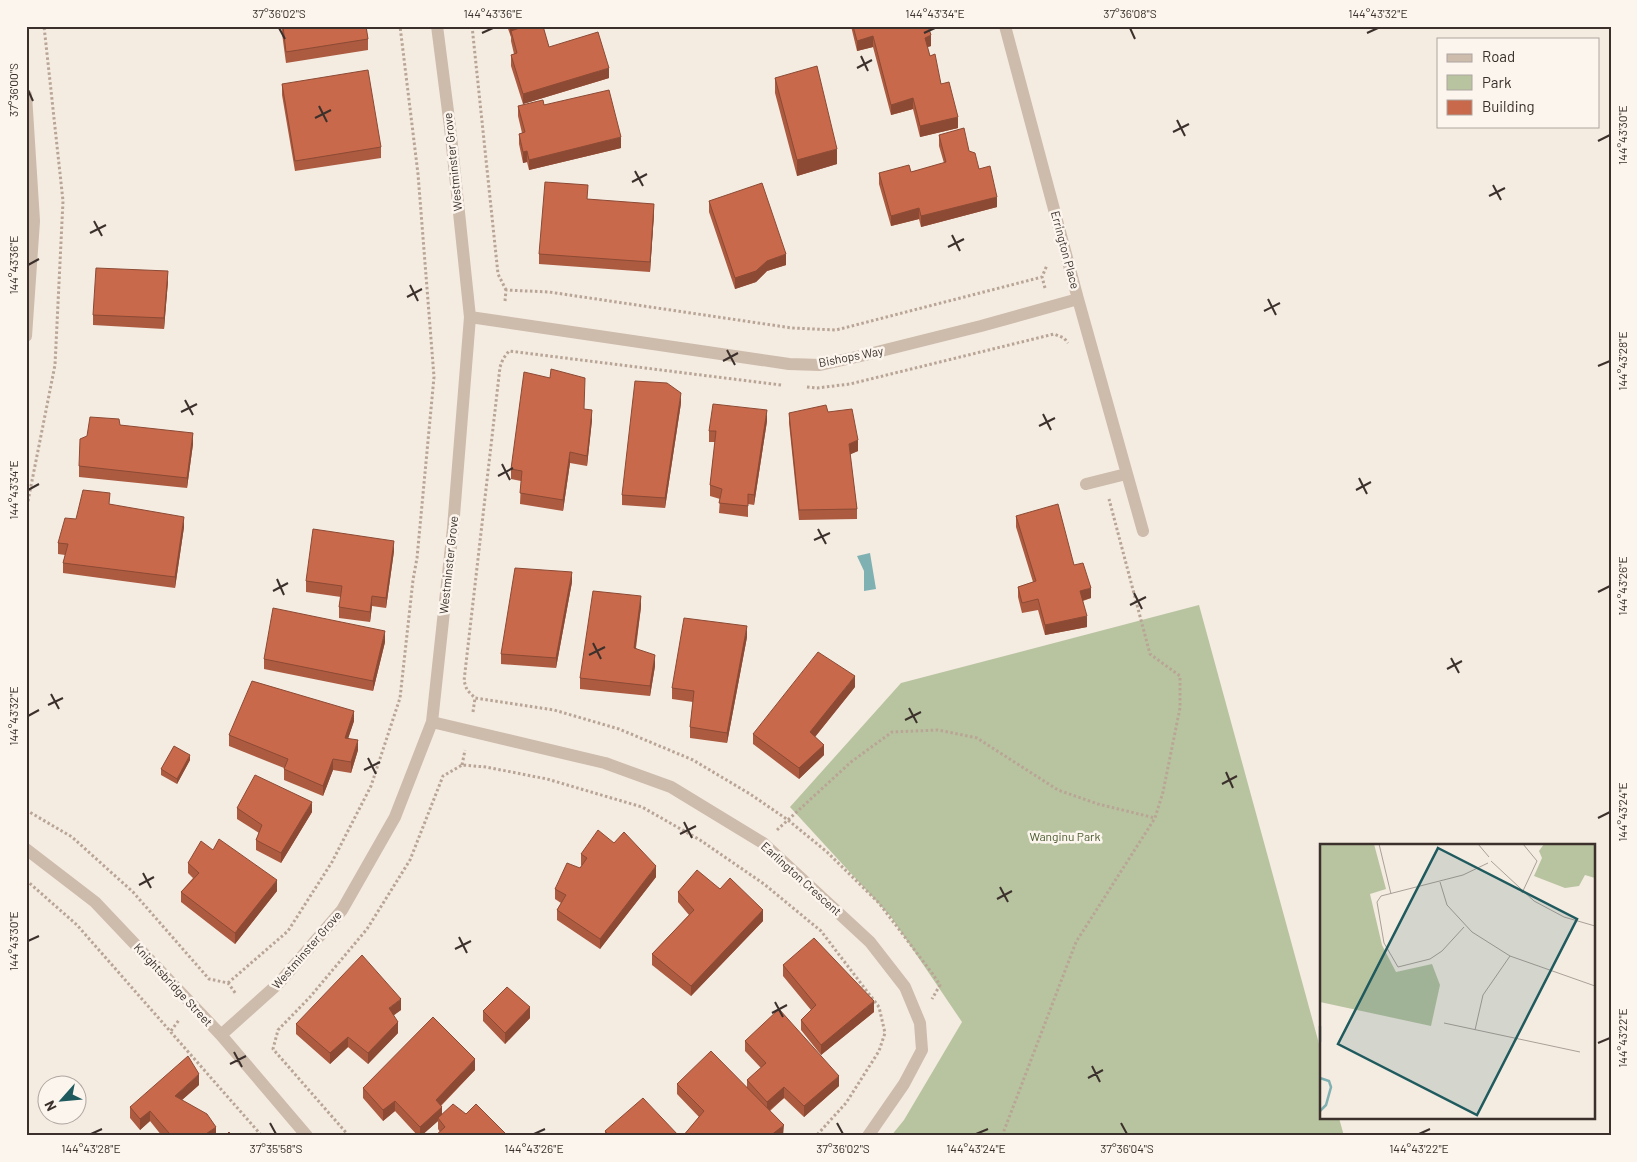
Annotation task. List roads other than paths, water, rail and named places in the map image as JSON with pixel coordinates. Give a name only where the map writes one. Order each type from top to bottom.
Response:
[{"type":"street","name":"Westminster Grove","points":[[221,1035],[279,983],[342,910],[395,817],[432,722],[453,528],[470,317],[450,127],[437,26]]},
{"type":"street","name":"Errington Place","points":[[1005,26],[1143,531]]},
{"type":"street","points":[[26,95],[34,221],[26,336]]},
{"type":"street","name":"Bishops Way","points":[[470,317],[789,364],[820,364],[865,356],[981,326],[1078,298]]},
{"type":"street","points":[[1086,484],[1126,474]]},
{"type":"street","name":"Earlington Crescent","points":[[432,722],[605,763],[671,787],[763,843],[870,942],[905,987],[920,1023],[922,1050],[904,1084],[868,1136]]},
{"type":"street","name":"Knightsbridge Street","points":[[26,849],[95,902],[221,1035],[307,1136]]},
{"type":"water","points":[[870,553],[876,589],[864,591],[864,571],[857,556]]},
{"type":"park label","name":"Wanginu Park","points":[[1065,837]]}]
